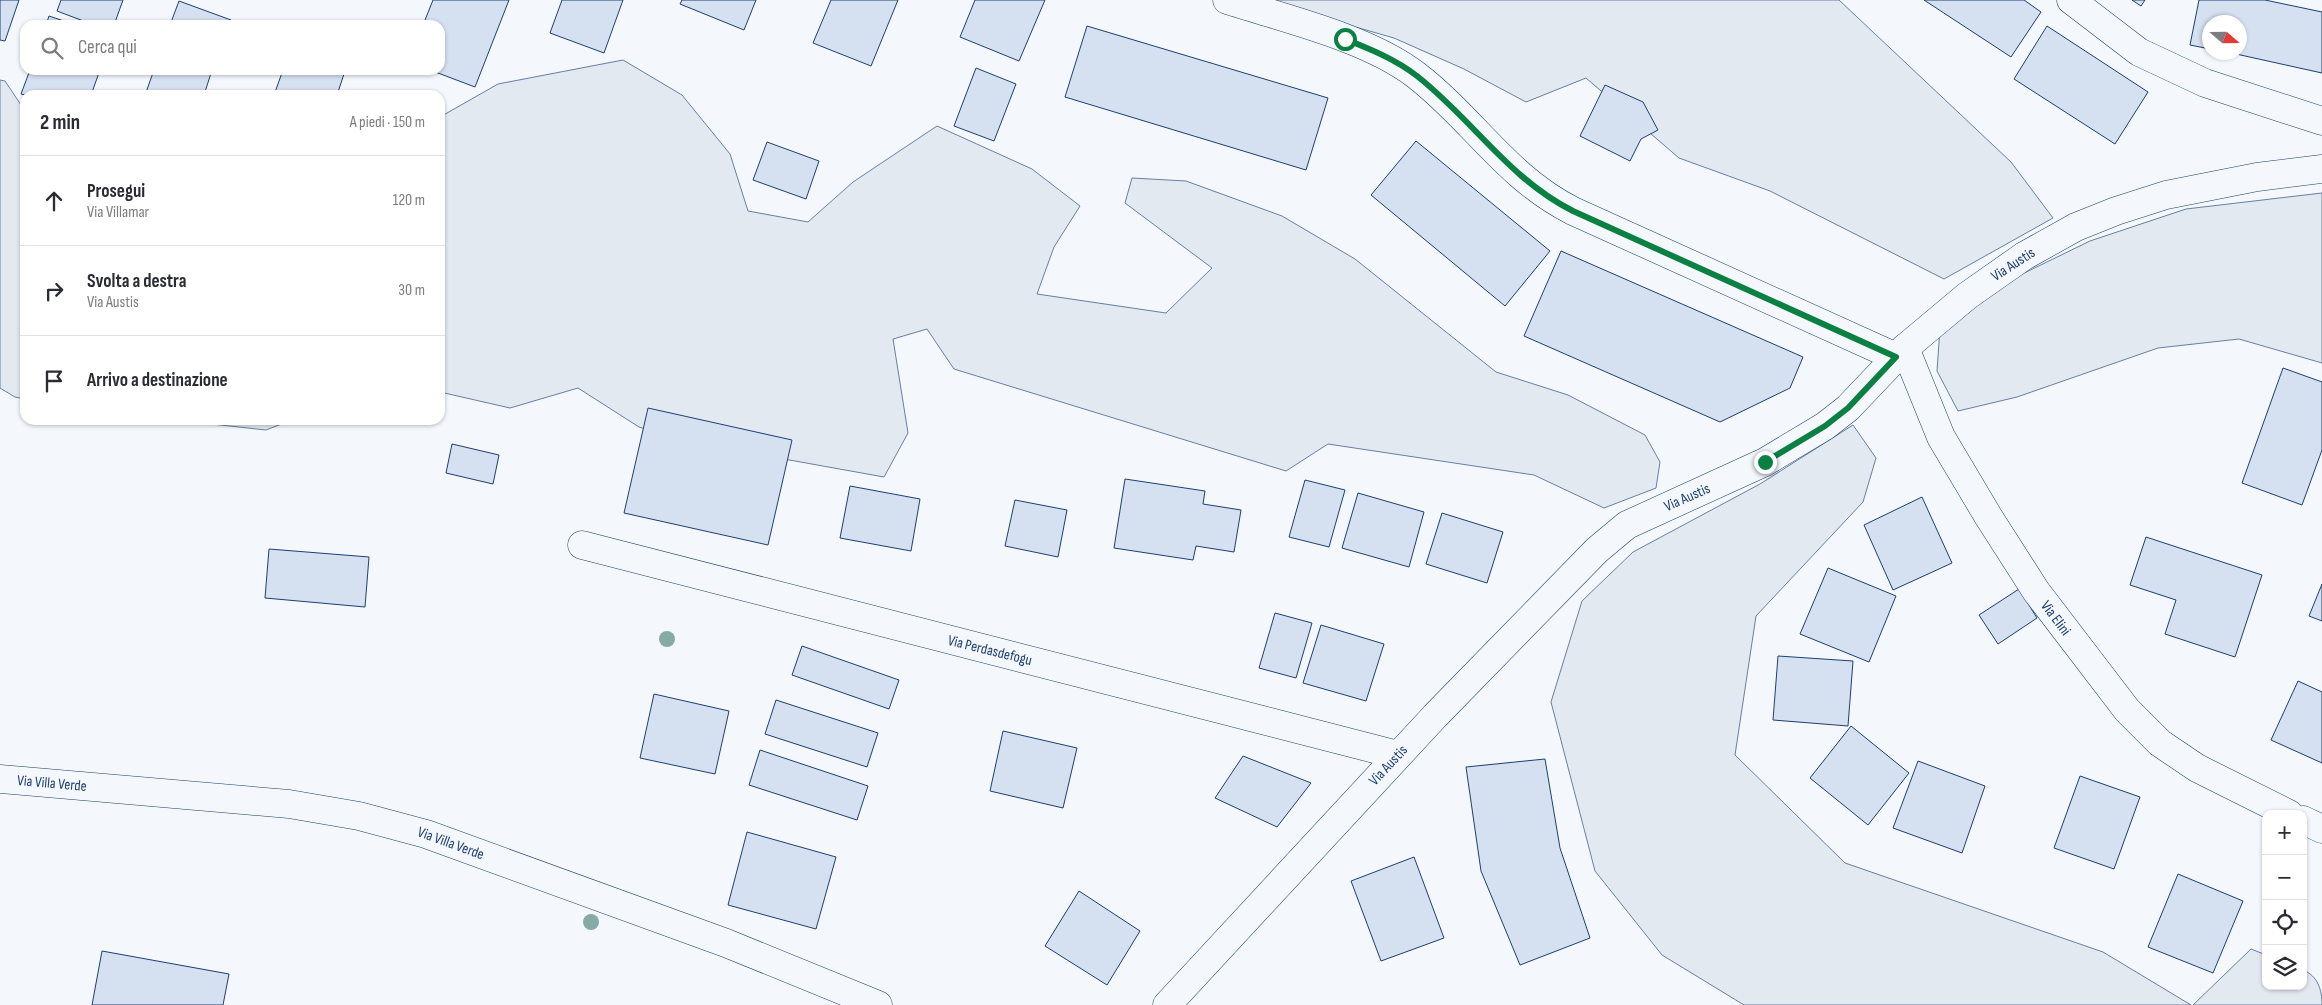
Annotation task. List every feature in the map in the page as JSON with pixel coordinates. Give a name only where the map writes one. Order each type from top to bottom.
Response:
[{"type":"street","points":[[1227,0],[1345,39],[1394,60],[1430,87],[1506,163],[1547,197],[1573,211],[1901,352]]},
{"type":"street","points":[[2071,0],[2139,52],[2205,83],[2322,120]]},
{"type":"street","name":"Via Austis","points":[[1167,1005],[1398,754],[1597,550],[1618,532],[1639,518],[1765,462],[1789,449],[1848,408],[1901,352],[1994,276],[2049,240],[2096,218],[2166,195],[2256,177],[2322,169]]},
{"type":"street","name":"Via Elini","points":[[1901,352],[1941,436],[1988,516],[2036,591],[2127,710],[2160,743],[2197,768],[2281,810]]},
{"type":"street","name":"Via Perdasdefogu","points":[[582,545],[1398,754]]},
{"type":"street","name":"Via Villa Verde","points":[[0,778],[290,804],[383,821],[426,834],[726,943],[878,1005]]},
{"type":"street","points":[[2307,822],[2322,829]]},
{"type":"shaded area","points":[[1261,0],[1839,0],[2011,162],[2053,218],[1944,279],[1770,191],[1679,158],[1586,78],[1526,102],[1464,69],[1394,38]]},
{"type":"shaded area","points":[[623,60],[682,95],[730,154],[748,211],[808,222],[853,182],[937,126],[1032,169],[1080,206],[1054,247],[1037,294],[1166,313],[1212,268],[1125,203],[1132,178],[1186,181],[1282,216],[1355,259],[1496,372],[1568,395],[1645,435],[1660,462],[1656,488],[1604,508],[1534,475],[1328,444],[1286,471],[954,369],[927,329],[893,339],[908,433],[884,477],[684,441],[639,427],[578,388],[510,408],[445,393],[445,114],[498,84]]},
{"type":"shaded area","points":[[0,80],[5,81],[20,104],[20,398],[0,388]]},
{"type":"shaded area","points":[[2322,193],[2322,363],[2239,339],[2158,348],[2017,397],[1958,411],[1937,371],[1940,328],[2012,279],[2090,241],[2186,209]]},
{"type":"shaded area","points":[[220,425],[279,425],[266,430]]},
{"type":"shaded area","points":[[1853,425],[1876,458],[1863,502],[1756,616],[1735,755],[1845,863],[2103,952],[2191,1005],[1744,1005],[1662,955],[1595,871],[1551,702],[1582,601],[1633,552],[1760,484]]},
{"type":"shaded area","points":[[2251,949],[2262,953],[2262,990],[2307,990],[2307,972],[2318,984],[2322,1005],[2193,1005]]},
{"type":"building","points":[[0,0],[19,0],[5,41],[0,40]]},
{"type":"building","points":[[61,0],[123,0],[116,20],[81,20],[57,11]]},
{"type":"building","points":[[433,0],[509,0],[475,87],[443,75],[445,75],[445,20],[425,20]]},
{"type":"building","points":[[562,0],[623,0],[604,53],[550,33]]},
{"type":"building","points":[[682,0],[756,0],[744,30],[680,4]]},
{"type":"building","points":[[831,0],[898,0],[871,66],[813,43]]},
{"type":"building","points":[[975,0],[1045,0],[1019,61],[960,37]]},
{"type":"building","points":[[1924,0],[2024,0],[2041,12],[2011,57]]},
{"type":"building","points":[[2132,0],[2145,0],[2141,6]]},
{"type":"building","points":[[2199,0],[2265,0],[2322,12],[2322,73],[2247,56],[2247,15],[2202,15],[2202,47],[2190,45]]},
{"type":"building","points":[[179,1],[231,20],[172,20]]},
{"type":"building","points":[[49,16],[61,20],[48,20]]},
{"type":"building","points":[[1087,26],[1328,98],[1306,170],[1065,97]]},
{"type":"building","points":[[2047,26],[2148,92],[2115,144],[2014,79]]},
{"type":"building","points":[[976,68],[1016,84],[994,141],[954,126]]},
{"type":"building","points":[[28,75],[98,75],[93,90],[22,90]]},
{"type":"building","points":[[152,75],[210,75],[206,90],[147,90]]},
{"type":"building","points":[[281,75],[344,75],[339,90],[276,90]]},
{"type":"building","points":[[1605,85],[1643,102],[1658,130],[1641,139],[1630,161],[1580,136]]},
{"type":"building","points":[[1416,141],[1550,251],[1505,306],[1371,195]]},
{"type":"building","points":[[767,142],[819,161],[806,199],[753,180]]},
{"type":"building","points":[[1561,251],[1803,357],[1790,388],[1720,422],[1524,336]]},
{"type":"building","points":[[2283,368],[2322,382],[2322,450],[2302,505],[2242,483]]},
{"type":"building","points":[[648,408],[792,440],[768,545],[624,513]]},
{"type":"building","points":[[452,444],[499,455],[493,484],[446,473]]},
{"type":"building","points":[[1125,479],[1205,491],[1203,504],[1241,510],[1234,552],[1196,546],[1193,560],[1114,548]]},
{"type":"building","points":[[1305,480],[1345,490],[1329,547],[1289,537]]},
{"type":"building","points":[[850,486],[920,499],[911,551],[840,538]]},
{"type":"building","points":[[1358,493],[1424,512],[1409,567],[1342,548]]},
{"type":"building","points":[[1922,497],[1952,563],[1893,590],[1864,525]]},
{"type":"building","points":[[1015,500],[1067,510],[1058,557],[1005,546]]},
{"type":"building","points":[[1442,513],[1503,532],[1487,583],[1426,564]]},
{"type":"building","points":[[2146,537],[2262,575],[2235,657],[2165,634],[2176,600],[2130,585]]},
{"type":"building","points":[[269,549],[369,557],[365,607],[265,598]]},
{"type":"building","points":[[1828,568],[1896,596],[1869,662],[1800,634]]},
{"type":"building","points":[[2322,584],[2322,621],[2309,616]]},
{"type":"building","points":[[2019,589],[2037,618],[1998,644],[1979,615]]},
{"type":"building","points":[[1275,613],[1312,623],[1296,678],[1259,668]]},
{"type":"building","points":[[1321,625],[1384,644],[1366,701],[1303,683]]},
{"type":"building","points":[[802,646],[899,680],[889,709],[792,675]]},
{"type":"building","points":[[1778,656],[1853,661],[1848,726],[1773,720]]},
{"type":"building","points":[[2298,681],[2322,692],[2322,763],[2271,740]]},
{"type":"building","points":[[654,694],[729,711],[715,774],[640,758]]},
{"type":"building","points":[[776,700],[878,733],[867,767],[765,734]]},
{"type":"building","points":[[1851,726],[1909,773],[1868,825],[1810,778]]},
{"type":"building","points":[[1003,731],[1077,748],[1063,808],[990,791]]},
{"type":"building","points":[[760,750],[868,786],[857,820],[749,785]]},
{"type":"building","points":[[1243,756],[1311,783],[1277,827],[1215,798]]},
{"type":"building","points":[[1545,759],[1560,848],[1590,938],[1520,965],[1481,871],[1466,767]]},
{"type":"building","points":[[1918,761],[1985,786],[1962,853],[1893,828]]},
{"type":"building","points":[[2080,776],[2140,797],[2114,869],[2054,848]]},
{"type":"building","points":[[747,832],[836,857],[816,929],[728,905]]},
{"type":"building","points":[[1414,857],[1444,938],[1381,961],[1351,881]]},
{"type":"building","points":[[2178,874],[2243,901],[2213,973],[2148,947]]},
{"type":"building","points":[[1079,891],[1140,931],[1107,985],[1045,946]]},
{"type":"building","points":[[102,951],[229,974],[223,1005],[92,1005]]},
{"type":"route","points":[[1345,39],[1394,60],[1417,76],[1521,178],[1547,197],[1573,211],[1896,357],[1848,408],[1825,426],[1765,462]]}]
